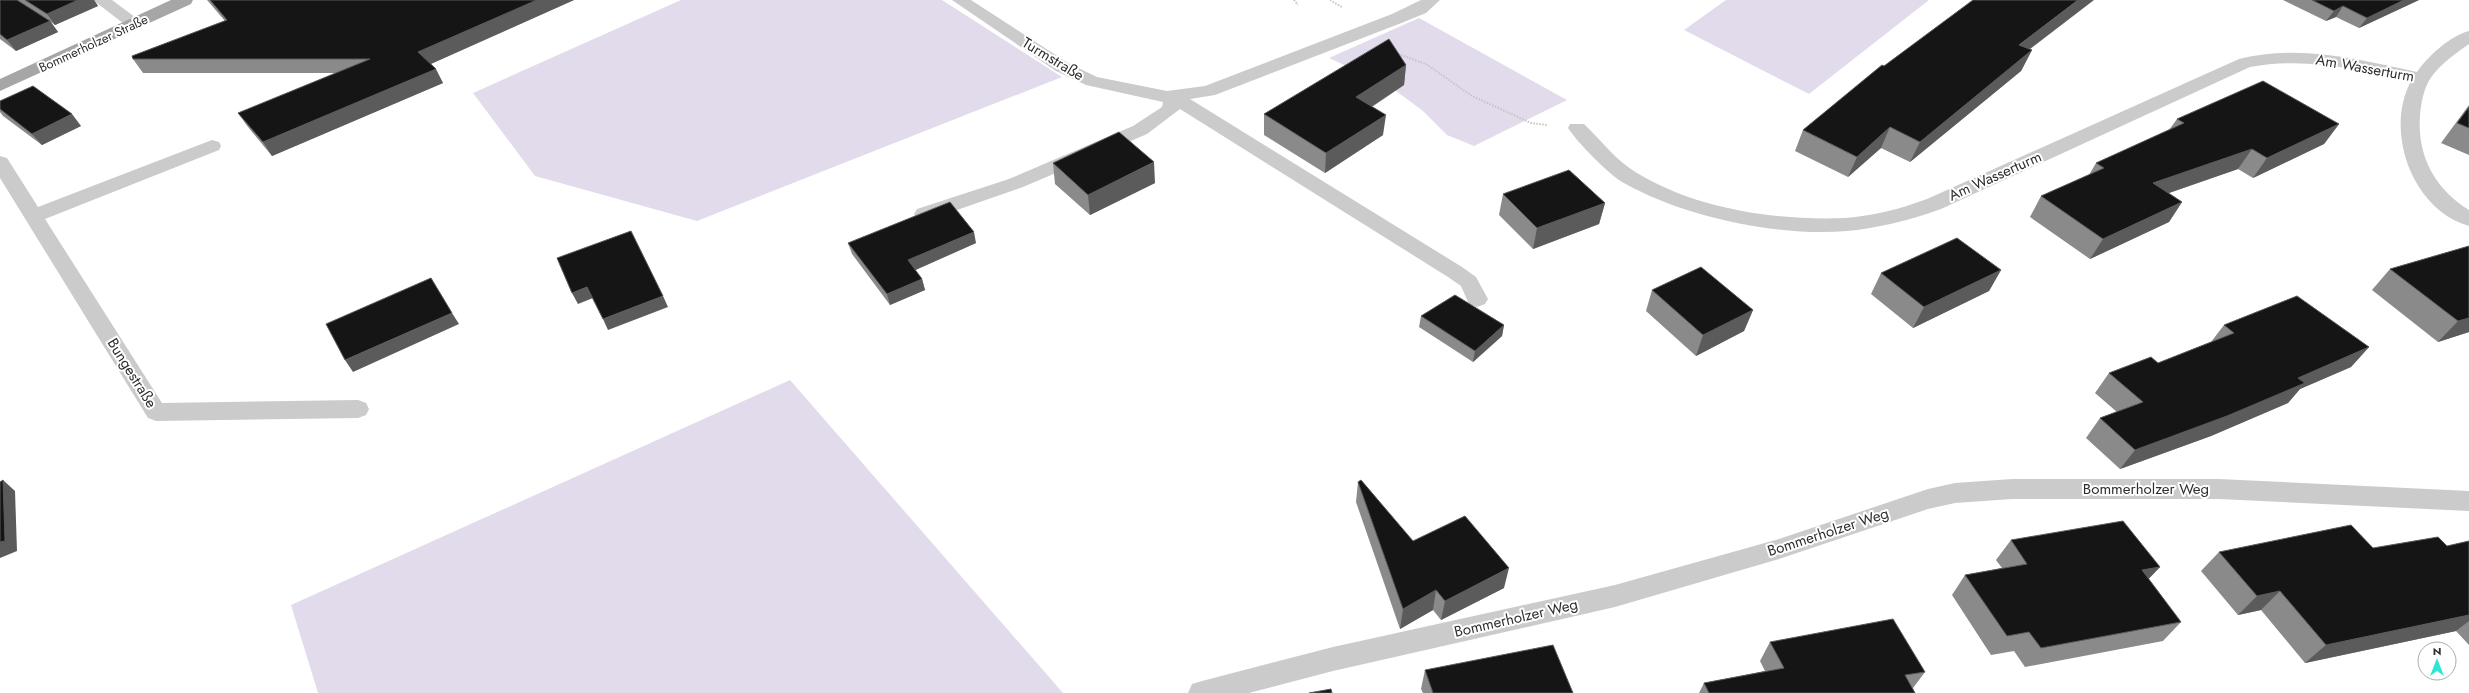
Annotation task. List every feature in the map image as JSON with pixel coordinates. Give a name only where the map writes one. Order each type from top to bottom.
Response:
[{"type":"main road","name":"Bommerholzer Straße","points":[[0,86],[186,0]]},
{"type":"street","points":[[101,0],[134,23]]},
{"type":"street","name":"Turmstraße","points":[[960,0],[1062,66],[1092,81],[1176,97]]},
{"type":"street","points":[[1176,97],[1209,91],[1348,37],[1426,4]]},
{"type":"street","points":[[2469,36],[2446,51],[2422,78],[2415,93],[2410,117],[2409,143],[2416,167],[2441,197],[2469,219]]},
{"type":"street","name":"Am Wasserturm","points":[[1578,128],[1629,178],[1666,195],[1709,208],[1752,218],[1836,224],[1872,222],[1903,215],[1934,204],[2245,63],[2262,59],[2310,58],[2349,63],[2422,78]]},
{"type":"street","points":[[904,222],[954,202],[1016,183],[1140,130],[1171,109],[1176,97]]},
{"type":"street","points":[[1176,97],[1455,272],[1469,282],[1477,299]]},
{"type":"street","points":[[33,216],[212,146]]},
{"type":"street","name":"Bungestraße","points":[[0,162],[156,412],[358,409]]},
{"type":"street","name":"Bommerholzer Weg","points":[[1202,693],[1333,658],[1615,596],[1779,549],[1928,499],[1955,493],[2012,489],[2219,489],[2469,501]]},
{"type":"path","points":[[1294,0],[1292,1],[1298,4]]},
{"type":"path","points":[[1348,37],[1426,64],[1472,96],[1531,123],[1578,128]]},
{"type":"shaded area","points":[[681,0],[942,0],[1062,77],[697,221],[535,176],[473,93]]},
{"type":"shaded area","points":[[1726,0],[1929,0],[1809,94],[1684,30]]},
{"type":"shaded area","points":[[1419,18],[1567,100],[1474,146],[1447,135],[1423,111],[1388,85],[1329,58]]},
{"type":"shaded area","points":[[790,380],[1063,693],[318,693],[291,605]]},
{"type":"building","points":[[0,0],[17,0],[50,21],[7,40],[0,34]]},
{"type":"building","points":[[25,0],[78,0],[47,14]]},
{"type":"building","points":[[210,0],[537,0],[418,52],[436,69],[263,142],[238,113],[370,59],[133,59],[132,56],[227,20]]},
{"type":"building","points":[[1973,0],[2078,0],[2019,45],[2032,50],[1920,142],[1890,127],[1857,157],[1803,130],[1882,65],[1884,66]]},
{"type":"building","points":[[2312,0],[2404,0],[2367,18],[2343,6],[2334,11]]},
{"type":"building","points":[[1389,39],[1406,65],[1356,97],[1386,115],[1326,153],[1264,114]]},
{"type":"building","points":[[2263,81],[2339,124],[2267,158],[2252,149],[2153,183],[2182,202],[2103,239],[2041,196],[2104,168],[2096,163],[2184,123],[2177,119]]},
{"type":"building","points":[[33,86],[72,114],[32,134],[0,109],[0,101]]},
{"type":"building","points":[[2469,107],[2469,128],[2457,123]]},
{"type":"building","points":[[1119,132],[1154,162],[1088,195],[1053,163]]},
{"type":"building","points":[[1569,170],[1605,203],[1537,228],[1503,194]]},
{"type":"building","points":[[950,202],[974,232],[908,260],[922,279],[887,294],[848,243]]},
{"type":"building","points":[[631,231],[663,296],[603,319],[587,287],[572,293],[557,258]]},
{"type":"building","points":[[1957,238],[2001,270],[1924,307],[1881,273]]},
{"type":"building","points":[[2469,246],[2469,318],[2458,321],[2390,269]]},
{"type":"building","points":[[1701,267],[1753,310],[1703,335],[1652,290]]},
{"type":"building","points":[[431,278],[452,313],[345,360],[326,324]]},
{"type":"building","points":[[1455,295],[1504,325],[1475,351],[1421,316]]},
{"type":"building","points":[[2297,296],[2369,347],[2298,378],[2305,383],[2227,416],[2135,450],[2100,418],[2143,402],[2109,373],[2151,357],[2158,363],[2234,333],[2224,325]]},
{"type":"building","points":[[3,480],[5,541],[0,542],[0,482]]},
{"type":"building","points":[[1361,480],[1413,541],[1465,516],[1509,568],[1445,601],[1436,590],[1403,609],[1358,482]]},
{"type":"building","points":[[2123,521],[2160,567],[2142,570],[2181,622],[2041,648],[2029,632],[2007,636],[1965,575],[2027,564],[2011,540]]},
{"type":"building","points":[[2351,525],[2373,548],[2438,537],[2447,546],[2469,541],[2469,615],[2326,645],[2280,591],[2257,596],[2219,552]]},
{"type":"building","points":[[1893,619],[1925,672],[1905,675],[1915,693],[1709,693],[1704,683],[1784,668],[1770,642]]},
{"type":"building","points":[[1553,645],[1573,693],[1433,693],[1425,670]]},
{"type":"building","points":[[1331,689],[1332,693],[1309,693]]}]
